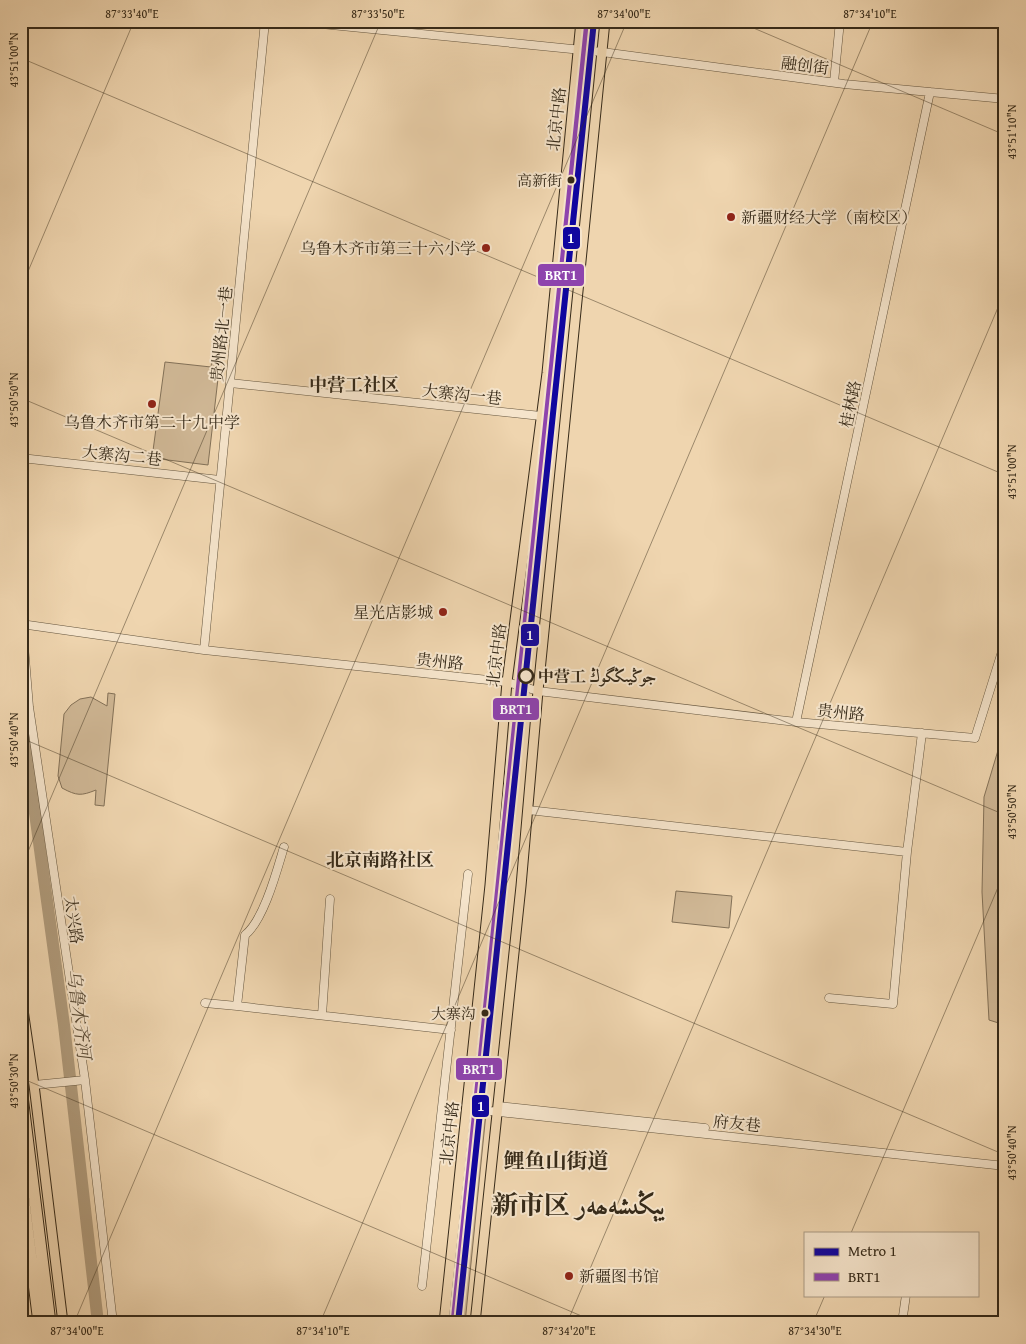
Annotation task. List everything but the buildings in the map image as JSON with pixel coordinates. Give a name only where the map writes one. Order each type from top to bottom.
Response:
[{"type":"highway","points":[[21,1088],[50,1323]]},
{"type":"highway","points":[[21,1179],[40,1323]]},
{"type":"main road","name":"北京中路","points":[[444,1323],[490,885],[507,682],[542,416],[581,21]]},
{"type":"main road","points":[[475,1323],[528,810],[538,690],[605,21]]},
{"type":"main road","points":[[21,996],[64,1323]]},
{"type":"main road","points":[[21,1252],[54,1248]]},
{"type":"main road","points":[[21,1256],[32,1323]]},
{"type":"street","name":"贵州路北一巷","points":[[204,650],[265,21]]},
{"type":"street","name":"融创街","points":[[291,21],[602,52],[834,82],[1005,100]]},
{"type":"street","points":[[834,82],[840,21]]},
{"type":"street","name":"桂林路","points":[[796,722],[930,92]]},
{"type":"street","name":"大寨沟一巷","points":[[230,383],[542,416]]},
{"type":"street","name":"大寨沟二巷","points":[[21,458],[220,480]]},
{"type":"street","name":"太兴路","points":[[21,609],[29,708],[83,1080],[113,1323]]},
{"type":"street","name":"贵州路","points":[[22,624],[204,650],[507,682],[538,690],[796,722],[975,738],[1005,642]]},
{"type":"street","points":[[829,998],[893,1004],[907,852],[922,733]]},
{"type":"street","points":[[528,810],[907,852]]},
{"type":"street","points":[[237,1006],[245,935],[253,928],[260,913],[284,846]]},
{"type":"street","points":[[422,1286],[468,874]]},
{"type":"street","points":[[322,1015],[330,899]]},
{"type":"street","points":[[205,1003],[451,1030]]},
{"type":"street","points":[[34,1085],[83,1080]]},
{"type":"street","name":"府友巷","points":[[467,1105],[475,1109],[498,1109],[1005,1162]]},
{"type":"street","name":"府友巷","points":[[498,1109],[1005,1166]]},
{"type":"street","points":[[902,1323],[906,1296]]},
{"type":"shaded area","points":[[214,344],[222,344],[208,465],[152,458],[165,362],[211,367]]},
{"type":"shaded area","points":[[108,693],[115,694],[104,806],[95,805],[96,790],[83,794],[72,793],[62,788],[58,776],[64,714],[71,705],[80,699],[91,697],[107,706]]},
{"type":"shaded area","points":[[1005,727],[1005,1025],[989,1020],[982,892],[984,797]]},
{"type":"shaded area","points":[[676,891],[732,896],[729,928],[672,922]]},
{"type":"shaded area","points":[[474,1112],[486,1113],[465,1323],[453,1323]]},
{"type":"waterway","name":"乌鲁木齐河","points":[[21,711],[64,1025],[98,1323]]},
{"type":"metro line","name":"1","points":[[458,1323],[594,21]]},
{"type":"transit line","name":"BRT1","points":[[453,1323],[587,21]]},
{"type":"place","name":"高新街","points":[[571,180]]},
{"type":"place","name":"新疆财经大学（南校区）","points":[[731,217]]},
{"type":"place","name":"乌鲁木齐市第三十六小学","points":[[486,248]]},
{"type":"place","name":"乌鲁木齐市第二十九中学","points":[[152,404]]},
{"type":"place","name":"星光店影城","points":[[443,612]]},
{"type":"place","name":"中营工 جوڭيىڭگوڭ","points":[[526,676]]},
{"type":"place","name":"大寨沟","points":[[485,1013]]},
{"type":"place","name":"新疆图书馆","points":[[569,1276]]},
{"type":"district","name":"中营工社区","points":[[354,385]]},
{"type":"district","name":"北京南路社区","points":[[380,860]]},
{"type":"district","name":"鲤鱼山街道","points":[[556,1161]]},
{"type":"district","name":"新市区 يېڭىشەھەر","points":[[579,1205]]}]
